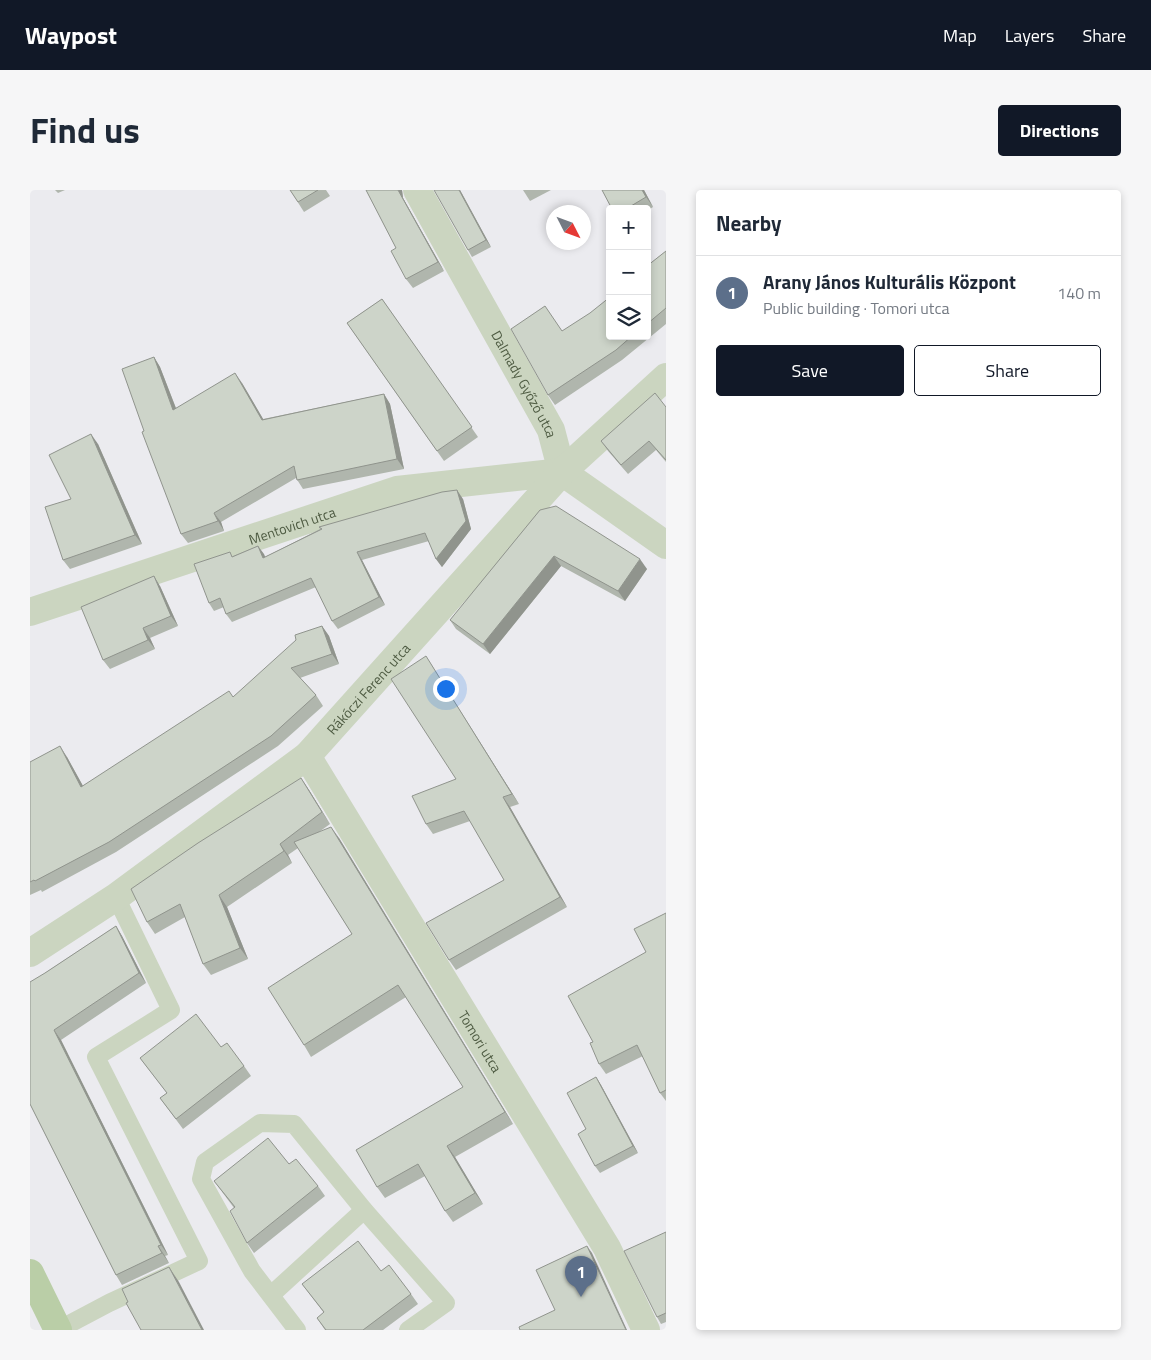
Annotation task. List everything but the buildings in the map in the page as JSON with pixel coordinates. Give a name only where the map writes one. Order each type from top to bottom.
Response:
[{"type":"main road","points":[[30,1273],[58,1330]]},
{"type":"street","name":"Dalmady Győző utca","points":[[417,190],[551,430],[562,472]]},
{"type":"street","name":"Rákóczi Ferenc utca","points":[[30,953],[116,896],[307,756],[562,472],[666,377]]},
{"type":"street","points":[[562,472],[666,545]]},
{"type":"street","name":"Mentovich utca","points":[[30,612],[397,490],[562,472]]},
{"type":"street","name":"Tomori utca","points":[[307,756],[607,1248],[646,1330]]},
{"type":"lane","points":[[58,1330],[109,1303],[199,1261],[96,1057],[171,1010],[116,896]]},
{"type":"lane","points":[[297,1330],[252,1272],[201,1179],[205,1162],[260,1123],[294,1124],[364,1210],[446,1303],[408,1330]]},
{"type":"lane","points":[[271,1295],[364,1210]]},
{"type":"place","name":"Arany János Kulturális Központ","points":[[581,1297]]}]
